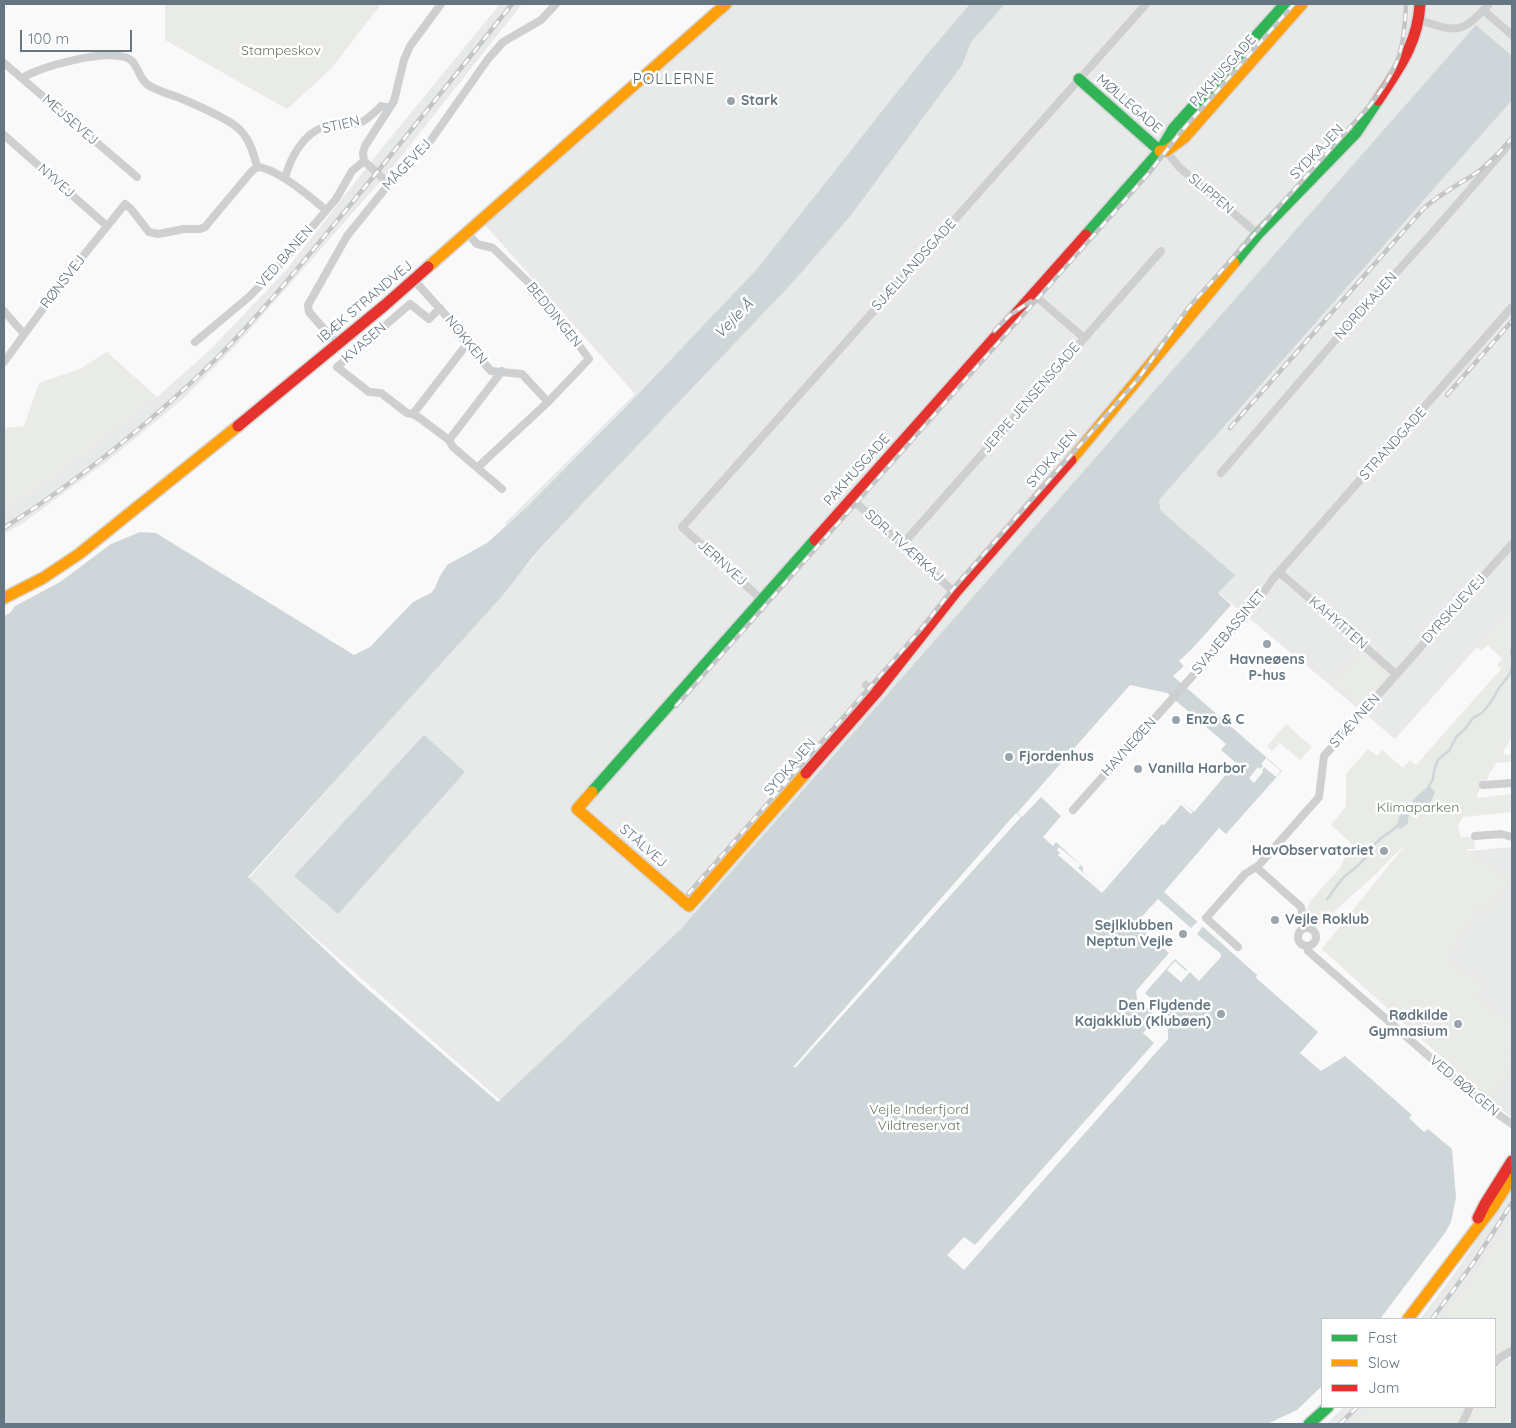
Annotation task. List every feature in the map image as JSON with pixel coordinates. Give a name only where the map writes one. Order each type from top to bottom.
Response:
[{"type":"street","points":[[389,184],[364,161],[363,153],[365,146],[394,101],[404,60],[410,46],[440,4]]},
{"type":"street","name":"MÅGEVEJ","points":[[338,344],[309,312],[308,305],[347,236],[389,184],[431,140],[488,59],[504,42],[541,20],[556,4]]},
{"type":"street","name":"IBÆK STRANDVEJ","points":[[4,598],[56,570],[79,554],[338,344],[414,280],[726,4]]},
{"type":"street","name":"SJÆLLANDSGADE","points":[[682,527],[1146,4]]},
{"type":"street","name":"PAKHUSGADE","points":[[1163,151],[1173,129],[1285,4]]},
{"type":"street","name":"PAKHUSGADE","points":[[577,809],[1033,294],[1163,151],[1184,138],[1302,4]]},
{"type":"street","name":"SYDKAJEN","points":[[689,906],[876,693],[955,593],[1069,463],[1258,234],[1356,133],[1400,67],[1416,33],[1420,4]]},
{"type":"street","points":[[1418,20],[1454,29],[1465,27],[1472,23],[1489,4]]},
{"type":"street","points":[[1483,10],[1512,35]]},
{"type":"street","points":[[22,78],[29,73],[78,59],[114,55],[126,57],[134,62],[146,84],[195,104],[240,129],[252,149],[257,168],[285,178],[308,194],[326,210]]},
{"type":"street","name":"MEJSEVEJ","points":[[4,63],[137,177]]},
{"type":"street","name":"MØLLEGADE","points":[[1079,79],[1163,151]]},
{"type":"street","name":"STIEN","points":[[285,178],[287,169],[307,136],[323,128],[361,123],[381,106],[390,108]]},
{"type":"street","name":"NYVEJ","points":[[4,135],[108,226]]},
{"type":"street","name":"NORDKAJEN","points":[[1221,473],[1345,329],[1512,141]]},
{"type":"street","name":"SLIPPEN","points":[[1163,151],[1178,167],[1258,234]]},
{"type":"street","name":"VED BANEN","points":[[195,342],[250,296],[284,260],[336,199],[352,171],[364,161]]},
{"type":"street","name":"RØNSVEJ","points":[[4,362],[67,276],[125,204],[149,232],[158,234],[200,229],[206,227],[251,172],[257,168]]},
{"type":"street","name":"BEDDINGEN","points":[[466,233],[477,244],[493,248],[529,283],[532,292],[544,306],[552,309],[571,332],[573,338],[589,359],[548,402],[478,468]]},
{"type":"street","name":"JEPPE JENSENSGADE","points":[[902,545],[1161,251]]},
{"type":"street","name":"NOKKEN","points":[[414,280],[440,308],[455,330],[491,371],[522,374],[548,402]]},
{"type":"street","points":[[1033,294],[1084,338]]},
{"type":"street","name":"KVASEN","points":[[440,308],[429,319],[410,304],[337,366],[369,392],[381,393],[448,440],[453,447],[502,489]]},
{"type":"street","name":"STRANDGADE","points":[[1272,580],[1512,307]]},
{"type":"street","points":[[4,311],[24,334]]},
{"type":"street","points":[[413,414],[468,344]]},
{"type":"street","points":[[448,440],[502,371]]},
{"type":"street","name":"SDR. TVÆRKAJ","points":[[852,499],[955,593]]},
{"type":"street","name":"JERNVEJ","points":[[682,527],[762,600]]},
{"type":"street","name":"DYRSKUEVEJ","points":[[1396,674],[1512,544]]},
{"type":"street","name":"KAHYTTEN","points":[[1279,572],[1396,674]]},
{"type":"street","name":"SVAJEBASSINET","points":[[1185,684],[1244,617],[1272,580]]},
{"type":"street","name":"STÆVNEN","points":[[1238,947],[1206,918],[1245,874],[1259,866],[1320,797],[1324,756],[1396,674]]},
{"type":"street","name":"HAVNEØEN","points":[[1073,810],[1185,684]]},
{"type":"street","points":[[866,685],[876,693]]},
{"type":"street","points":[[1482,785],[1512,782]]},
{"type":"street","name":"STÅLVEJ","points":[[577,809],[689,906]]},
{"type":"street","points":[[1475,836],[1501,834],[1512,837]]},
{"type":"street","points":[[1256,867],[1301,908],[1305,928]]},
{"type":"street","points":[[1310,928],[1316,936],[1314,943],[1307,946],[1300,944],[1297,937],[1300,930],[1310,928]]},
{"type":"street","name":"VED BØLGEN","points":[[1307,946],[1309,952],[1486,1106],[1512,1124]]},
{"type":"street","points":[[1467,1242],[1485,1204],[1512,1161]]},
{"type":"street","points":[[1409,1318],[1493,1207],[1512,1177]]},
{"type":"street","points":[[1496,1362],[1502,1356],[1512,1351]]},
{"type":"street","points":[[1309,1424],[1327,1408]]},
{"type":"street","points":[[1462,1424],[1470,1408]]},
{"type":"shaded area","points":[[500,4],[522,4],[392,168],[239,342],[183,399],[110,459],[23,523],[4,534],[4,510],[47,481],[157,397],[210,350],[287,269],[382,148]]},
{"type":"shaded area","points":[[728,4],[1512,4],[1512,608],[1395,739],[1220,594],[1172,645],[559,1145],[499,1099],[248,879],[535,556],[505,523],[635,394],[479,218]]},
{"type":"shaded area","name":"Rødkilde Gymnasium","points":[[1512,847],[1512,1118],[1487,1098],[1322,949],[1402,849],[1450,877],[1467,851]]},
{"type":"shaded area","points":[[1512,1187],[1512,1219],[1483,1265],[1444,1318],[1421,1318],[1454,1274]]},
{"type":"shaded area","points":[[1343,1408],[1371,1408],[1355,1424],[1326,1424]]},
{"type":"green space","name":"Stampeskov","points":[[165,4],[381,4],[331,69],[287,109],[165,40]]},
{"type":"green space","points":[[107,352],[157,397],[47,481],[4,510],[4,428],[24,426],[39,383],[80,369]]},
{"type":"green space","name":"Klimaparken","points":[[1512,608],[1512,737],[1503,752],[1506,755],[1512,754],[1512,762],[1496,763],[1488,779],[1485,780],[1477,794],[1477,798],[1512,794],[1512,812],[1463,817],[1458,825],[1461,837],[1474,839],[1475,849],[1467,849],[1467,851],[1510,879],[1489,913],[1480,907],[1447,959],[1486,984],[1478,998],[1512,1020],[1512,1047],[1510,1050],[1512,1052],[1512,1065],[1501,1083],[1487,1098],[1322,949],[1402,849],[1408,851],[1401,848],[1376,874],[1317,927],[1307,919],[1305,912],[1311,900],[1340,868],[1351,843],[1331,825],[1346,806],[1346,774],[1368,749],[1377,756],[1382,750],[1403,768],[1410,760],[1416,765],[1501,669],[1497,665],[1502,658],[1487,645],[1481,651],[1477,647]]},
{"type":"green space","points":[[1360,650],[1384,670],[1387,675],[1361,709],[1331,682]]},
{"type":"green space","points":[[1286,724],[1312,747],[1300,760],[1280,743],[1272,751],[1267,746]]},
{"type":"green space","points":[[1512,1219],[1512,1348],[1503,1351],[1496,1358],[1496,1318],[1444,1318],[1483,1265]]},
{"type":"green space","points":[[1512,1357],[1512,1424],[1466,1424],[1474,1408],[1496,1408],[1496,1369],[1504,1360]]},
{"type":"green space","points":[[1371,1408],[1466,1408],[1458,1424],[1355,1424]]},
{"type":"water","name":"Vejle Inderfjord Vildtreservat","points":[[970,4],[1005,4],[971,42],[962,65],[851,215],[793,282],[538,550],[503,595],[248,877],[357,980],[498,1102],[681,929],[1476,25],[1512,56],[1512,100],[1159,500],[1162,512],[1235,575],[1218,593],[1231,605],[1179,661],[1184,666],[1173,676],[1282,771],[1226,834],[1219,828],[1164,892],[1257,975],[1256,978],[1318,1032],[1300,1053],[1321,1071],[1345,1056],[1412,1115],[1409,1118],[1424,1132],[1428,1129],[1452,1149],[1456,1198],[1451,1222],[1445,1233],[1381,1318],[1321,1318],[1321,1387],[1297,1410],[1267,1424],[4,1424],[4,616],[10,613],[15,606],[60,582],[111,544],[140,532],[156,533],[354,655],[370,647],[413,602],[431,593],[447,565],[487,543],[527,507],[625,408],[757,269],[929,52]],"holes":[[[1130,685],[1167,693],[1226,744],[1221,750],[1236,763],[1194,812],[1179,800],[1101,888],[1083,872],[1081,865],[1056,842],[1053,846],[1043,837],[1061,816],[1041,797],[1022,817],[1017,813]]]},
{"type":"water","points":[[424,735],[465,772],[338,914],[294,876]]},
{"type":"water","points":[[1429,785],[1435,792],[1430,804],[1411,810],[1408,823],[1401,829],[1397,826],[1400,813]]},
{"type":"pier","points":[[1266,758],[1281,771],[1276,777],[1264,767],[1263,772],[1254,783],[1249,778],[1258,767],[1260,769],[1263,766],[1261,764]]},
{"type":"pier","points":[[1179,800],[1193,812],[1191,814],[1181,805],[1102,893],[1058,855],[1060,853],[1057,850],[1059,847],[1081,865],[1078,868],[1101,888]]},
{"type":"pier","points":[[1016,813],[1021,817],[796,1067],[793,1067]]},
{"type":"pier","points":[[1158,899],[1191,928],[1198,921],[1203,926],[1197,934],[1221,954],[1221,957],[1199,981],[1190,972],[1181,982],[1167,970],[1175,961],[1187,970],[1175,959],[1145,993],[1168,1014],[1168,1039],[964,1270],[947,1255],[964,1237],[975,1245],[1154,1043],[1143,1033],[1157,1017],[1137,999],[1136,991],[1169,953],[1135,924]]},
{"type":"waterway","points":[[1512,649],[1512,658]]},
{"type":"waterway","points":[[1429,786],[1433,779],[1438,759],[1449,751],[1457,736],[1491,702],[1510,674],[1512,666]]},
{"type":"waterway","points":[[1327,899],[1344,877],[1362,862],[1376,843],[1399,824]]},
{"type":"railway","points":[[4,528],[32,510],[113,450],[214,361],[314,249],[512,4]]},
{"type":"railway","points":[[676,706],[1149,173],[1180,133],[1294,4]]},
{"type":"railway","points":[[688,894],[1138,379],[1188,308],[1371,104],[1388,79],[1398,58],[1404,34],[1406,4]]},
{"type":"railway","points":[[1230,428],[1424,208],[1481,169],[1512,138]]},
{"type":"railway","points":[[994,331],[1010,315],[1031,301]]},
{"type":"railway","points":[[1447,395],[1512,321]]},
{"type":"railway","points":[[1433,1318],[1474,1262],[1512,1203]]},
{"type":"railway","points":[[1340,1424],[1356,1408]]},
{"type":"traffic: fast","points":[[1086,235],[1160,151],[1173,129],[1285,4]]},
{"type":"traffic: fast","points":[[1079,79],[1160,151]]},
{"type":"traffic: fast","points":[[1234,263],[1258,234],[1356,133],[1378,100]]},
{"type":"traffic: fast","points":[[592,792],[815,540]]},
{"type":"traffic: fast","points":[[1309,1424],[1327,1408]]},
{"type":"traffic: slow","points":[[428,267],[726,4]]},
{"type":"traffic: slow","points":[[1160,151],[1166,151],[1184,138],[1302,4]]},
{"type":"traffic: slow","points":[[1071,460],[1234,263]]},
{"type":"traffic: slow","points":[[4,598],[43,578],[79,554],[238,426]]},
{"type":"traffic: slow","points":[[592,792],[577,809],[689,906],[806,773]]},
{"type":"traffic: slow","points":[[1409,1318],[1493,1207],[1512,1177]]},
{"type":"traffic: jam","points":[[1378,100],[1406,55],[1416,31],[1420,4]]},
{"type":"traffic: jam","points":[[815,540],[1086,235]]},
{"type":"traffic: jam","points":[[238,426],[385,305],[428,267]]},
{"type":"traffic: jam","points":[[806,773],[876,693],[955,593],[1071,460]]},
{"type":"traffic: jam","points":[[1478,1218],[1512,1161]]},
{"type":"place","name":"Stark","points":[[731,101]]},
{"type":"place","name":"Havneøens P-hus","points":[[1267,644]]},
{"type":"place","name":"Enzo & C","points":[[1176,720]]},
{"type":"place","name":"Fjordenhus","points":[[1009,757]]},
{"type":"place","name":"Vanilla Harbor","points":[[1138,769]]},
{"type":"place","name":"HavObservatoriet","points":[[1384,851]]},
{"type":"place","name":"Vejle Roklub","points":[[1275,920]]},
{"type":"place","name":"Sejlklubben Neptun Vejle","points":[[1183,934]]},
{"type":"place","name":"Den Flydende Kajakklub (Klubøen)","points":[[1221,1014]]},
{"type":"place","name":"Rødkilde Gymnasium","points":[[1458,1024]]},
{"type":"district","name":"POLLERNE","points":[[674,79]]},
{"type":"water label","name":"Vejle Å","points":[[734,319]]}]
